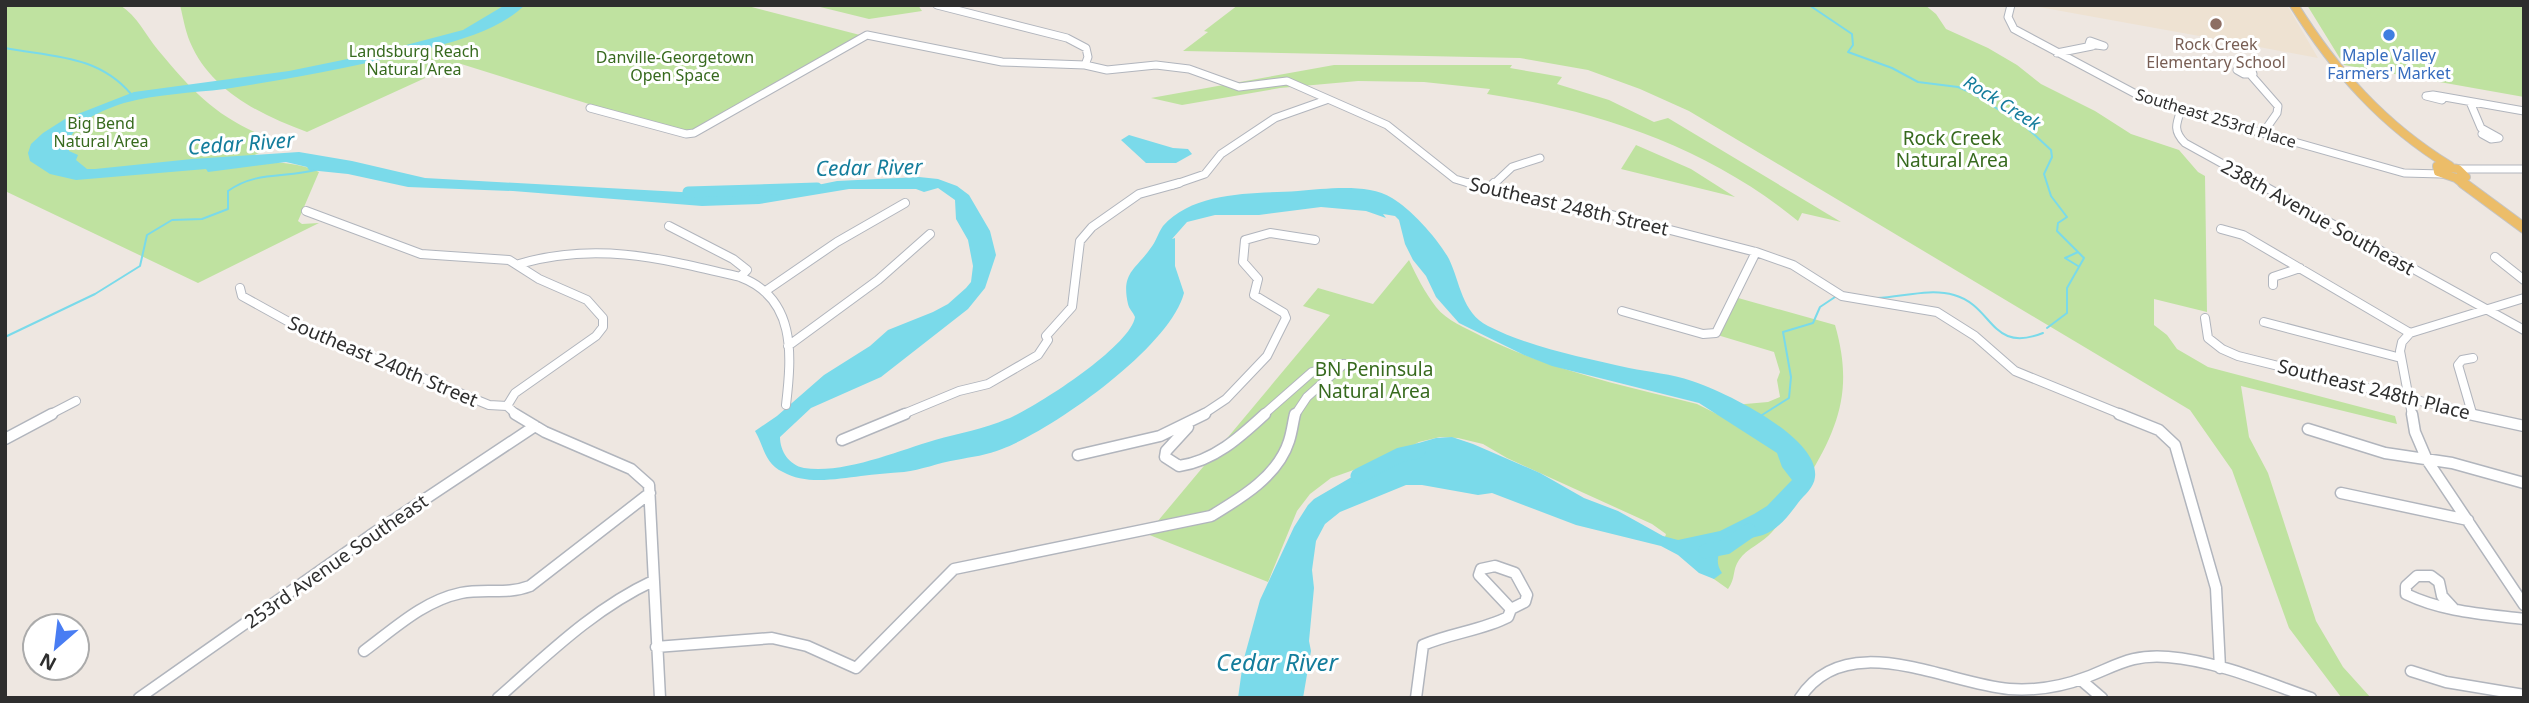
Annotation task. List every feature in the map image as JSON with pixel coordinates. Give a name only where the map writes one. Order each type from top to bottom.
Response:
[{"type":"main road","points":[[2294,5],[2339,74],[2375,110],[2427,153],[2459,173],[2473,189],[2524,228]]},
{"type":"main road","points":[[2427,153],[2439,170],[2459,173]]},
{"type":"street","points":[[936,5],[1067,38],[1086,48],[1086,65]]},
{"type":"street","name":"Southeast 253rd Place","points":[[2011,5],[2008,17],[2014,29],[2140,97],[2404,173],[2439,170]]},
{"type":"street","name":"Southeast 248th Street","points":[[590,108],[686,134],[694,133],[864,36],[975,59],[1023,65],[1086,65],[1107,71],[1156,65],[1189,69],[1239,87],[1281,79],[1387,125],[1405,136],[1447,175],[1487,190],[1604,213],[1756,252],[1794,265],[1842,296],[1937,312],[1975,336],[2015,371],[2160,429],[2175,445],[2216,588],[2220,668]]},
{"type":"street","points":[[2057,53],[2092,46]]},
{"type":"street","points":[[2250,75],[2278,106],[2277,113],[2263,134]]},
{"type":"street","points":[[2439,96],[2524,111]]},
{"type":"street","points":[[842,440],[959,391],[988,384],[1027,363],[1043,347],[1050,327],[1072,307],[1080,241],[1092,227],[1139,194],[1205,174],[1221,154],[1275,118],[1326,100]]},
{"type":"street","points":[[2470,102],[2481,128],[2487,132]]},
{"type":"street","name":"238th Avenue Southeast","points":[[2181,110],[2175,126],[2178,136],[2185,143],[2484,309]]},
{"type":"street","points":[[1487,190],[1512,167],[1539,158]]},
{"type":"street","points":[[2459,173],[2524,169]]},
{"type":"street","points":[[767,290],[837,242],[905,203]]},
{"type":"street","points":[[306,211],[421,254],[456,258],[504,258],[519,264],[539,279],[587,300],[603,318],[603,327],[596,336],[515,393],[507,406]]},
{"type":"street","points":[[669,226],[744,267],[747,270],[740,277]]},
{"type":"street","points":[[2221,229],[2243,235],[2410,332]]},
{"type":"street","points":[[656,647],[772,638],[807,646],[856,668],[954,569],[1211,516],[1237,502],[1281,458],[1289,441],[1296,412],[1306,399],[1344,364],[1314,370],[1219,453],[1196,465],[1179,467],[1170,464],[1165,457],[1166,451],[1189,426],[1244,384],[1270,353],[1286,318],[1284,313],[1254,295],[1258,279],[1243,262],[1245,240],[1257,234],[1280,233],[1315,240]]},
{"type":"street","points":[[789,346],[878,280],[930,234]]},
{"type":"street","points":[[519,264],[557,252],[618,253],[740,277],[767,290],[780,313],[789,346],[786,405]]},
{"type":"street","points":[[1622,311],[1713,334],[1717,331],[1756,252]]},
{"type":"street","points":[[2495,257],[2524,280]]},
{"type":"street","points":[[2273,285],[2273,277],[2300,268]]},
{"type":"street","name":"Southeast 240th Street","points":[[240,288],[242,296],[298,327],[489,405],[507,406],[512,413],[535,426],[631,469],[644,478],[650,493]]},
{"type":"street","points":[[2524,298],[2410,332],[2402,342],[2402,358],[2415,432],[2427,460],[2524,605]]},
{"type":"street","points":[[2484,309],[2524,330]]},
{"type":"street","name":"Southeast 248th Place","points":[[2205,318],[2208,338],[2225,351],[2409,400],[2524,426]]},
{"type":"street","points":[[2264,322],[2402,358]]},
{"type":"street","points":[[2472,413],[2458,365],[2462,360],[2473,358]]},
{"type":"street","points":[[5,439],[76,401]]},
{"type":"street","name":"253rd Avenue Southeast","points":[[139,698],[371,536],[535,426]]},
{"type":"street","points":[[1078,455],[1138,444],[1189,426]]},
{"type":"street","points":[[2308,429],[2385,453],[2452,463],[2524,483]]},
{"type":"street","points":[[650,493],[660,698]]},
{"type":"street","points":[[364,651],[430,603],[450,595],[465,592],[512,592],[530,586],[650,493]]},
{"type":"street","points":[[2341,493],[2468,520]]},
{"type":"street","points":[[1416,698],[1423,645],[1448,634],[1500,621],[1508,617],[1511,609],[1525,602],[1527,595],[1515,573],[1495,566],[1481,569],[1479,575],[1511,609]]},
{"type":"street","points":[[498,698],[610,603],[634,588],[653,581]]},
{"type":"street","points":[[2453,608],[2524,619]]},
{"type":"street","points":[[1800,698],[1816,677],[1843,666],[1871,662],[1908,664],[2016,691],[2039,690],[2081,680],[2130,658],[2141,657],[2174,658],[2220,668],[2311,698]]},
{"type":"street","points":[[2411,671],[2498,694],[2524,695]]},
{"type":"street","points":[[2081,680],[2102,698]]},
{"type":"shaded area","name":"Rock Creek Elementary School","points":[[2028,5],[2287,5],[2318,58],[2238,43]]},
{"type":"green space","name":"Big Bend Natural Area","points":[[5,5],[120,5],[137,20],[158,50],[199,95],[242,126],[281,143],[250,157],[303,166],[319,172],[298,221],[302,224],[319,223],[198,283],[5,191]]},
{"type":"green space","points":[[180,5],[744,5],[860,35],[685,134],[458,63],[307,132],[272,118],[238,99],[210,74],[190,42]]},
{"type":"green space","points":[[812,5],[918,5],[922,11],[869,19]]},
{"type":"green space","name":"Rock Creek Natural Area","points":[[1238,5],[1925,5],[1936,14],[1946,29],[1988,48],[2017,65],[2041,84],[2095,111],[2131,134],[2179,150],[2198,172],[2205,176],[2207,312],[2154,299],[2154,325],[2167,335],[2177,349],[2208,367],[2395,416],[2397,424],[2241,386],[2249,437],[2268,473],[2316,621],[2343,667],[2371,698],[2341,697],[2289,628],[2232,470],[2190,410],[1689,111],[1640,89],[1588,70],[1520,58],[1183,51]]},
{"type":"green space","name":"Maple Valley Farmers' Market","points":[[2307,5],[2524,5],[2524,97],[2344,65]]},
{"type":"green space","points":[[1334,65],[1512,65],[1510,68],[1562,77],[1557,84],[1609,100],[1654,122],[1668,118],[1841,222],[1802,213],[1798,221],[1764,195],[1728,173],[1652,136],[1571,111],[1487,94],[1490,89],[1424,82],[1358,81],[1280,88],[1182,105],[1151,98]]},
{"type":"green space","points":[[1636,145],[1691,169],[1735,197],[1621,169]]},
{"type":"green space","name":"BN Peninsula Natural Area","points":[[1409,260],[1424,290],[1440,312],[1481,336],[1560,368],[1697,404],[1717,414],[1745,404],[1768,402],[1780,397],[1777,380],[1780,372],[1774,352],[1714,334],[1731,296],[1835,325],[1843,368],[1843,387],[1835,423],[1819,459],[1791,506],[1768,536],[1739,560],[1728,589],[1663,543],[1666,534],[1652,524],[1507,458],[1483,444],[1458,438],[1440,437],[1419,442],[1393,456],[1331,478],[1310,494],[1297,511],[1268,582],[1147,534],[1330,315],[1303,306],[1318,288],[1373,304]]},
{"type":"water","points":[[505,5],[525,5],[494,26],[434,47],[304,76],[124,103],[96,114],[79,126],[69,141],[69,151],[78,155],[76,160],[87,169],[299,152],[425,178],[735,195],[783,192],[837,181],[919,177],[938,179],[957,186],[969,195],[990,231],[996,255],[985,288],[968,309],[881,377],[811,408],[780,437],[790,461],[804,468],[820,469],[853,465],[998,422],[1038,403],[1080,375],[1117,344],[1130,329],[1135,317],[1126,294],[1128,279],[1163,226],[1176,214],[1208,200],[1226,196],[1333,188],[1371,190],[1399,203],[1431,234],[1449,259],[1467,305],[1479,320],[1539,346],[1684,379],[1746,405],[1786,432],[1802,447],[1812,462],[1815,477],[1813,485],[1774,530],[1722,545],[1718,563],[1722,573],[1714,579],[1699,573],[1678,555],[1661,546],[1576,525],[1492,493],[1478,495],[1422,485],[1406,485],[1340,512],[1325,524],[1316,541],[1312,570],[1314,588],[1309,641],[1311,651],[1303,698],[1238,698],[1243,662],[1260,600],[1294,527],[1308,505],[1350,478],[1397,463],[1415,444],[1452,437],[1473,444],[1540,473],[1584,498],[1618,511],[1663,536],[1678,540],[1720,531],[1754,514],[1767,506],[1792,480],[1782,467],[1777,453],[1699,403],[1552,366],[1459,323],[1436,297],[1426,276],[1413,260],[1405,244],[1399,220],[1395,216],[1383,214],[1386,218],[1366,211],[1321,207],[1259,215],[1215,215],[1187,222],[1172,239],[1175,238],[1175,266],[1184,293],[1174,314],[1134,361],[1079,405],[1024,439],[991,453],[904,472],[811,480],[792,476],[772,464],[755,431],[777,416],[824,375],[870,346],[888,330],[948,304],[971,282],[973,266],[968,240],[956,219],[955,200],[938,188],[924,192],[916,189],[849,189],[759,204],[702,206],[513,191],[408,187],[348,174],[309,170],[307,167],[286,162],[208,172],[206,169],[76,180],[50,174],[30,161],[28,153],[31,144],[43,133],[65,119],[134,92],[289,71],[372,54],[463,30]]},
{"type":"water","points":[[1129,135],[1173,148],[1188,149],[1192,154],[1176,163],[1146,163],[1121,140]]},
{"type":"waterway","name":"Rock Creek","points":[[1809,5],[1852,34],[1853,45],[1848,52],[1892,68],[1918,82],[1958,87],[2025,126],[2051,150],[2052,157],[2044,174],[2051,196],[2067,217],[2058,223],[2057,231],[2078,252]]},
{"type":"waterway","points":[[5,48],[57,56],[89,65],[118,81],[131,94]]},
{"type":"waterway","points":[[5,337],[95,294],[140,266],[147,235],[172,220],[202,219],[228,209],[228,191],[249,180],[316,170]]},
{"type":"waterway","name":"Cedar River","points":[[688,192],[817,188]]},
{"type":"waterway","name":"Rock Creek","points":[[2047,328],[2067,313],[2067,288],[2084,258],[2078,252]]},
{"type":"waterway","name":"Rock Creek","points":[[2078,252],[2065,258],[2078,266]]},
{"type":"waterway","name":"Rock Creek","points":[[1877,298],[1945,293],[1967,301],[2002,333],[2026,338],[2043,333]]},
{"type":"waterway","name":"Rock Creek","points":[[1762,415],[1789,398],[1791,377],[1783,332],[1813,323],[1820,307],[1835,297]]},
{"type":"waterway","name":"Cedar River","points":[[1358,476],[1400,455],[1418,451]]},
{"type":"waterway","name":"Cedar River","points":[[1706,551],[1726,547],[1749,531]]},
{"type":"place","name":"Rock Creek Elementary School","points":[[2216,24]]},
{"type":"place","name":"Maple Valley Farmers' Market","points":[[2389,35]]},
{"type":"park label","name":"Landsburg Reach Natural Area","points":[[414,60]]},
{"type":"park label","name":"Danville-Georgetown Open Space","points":[[675,66]]}]
